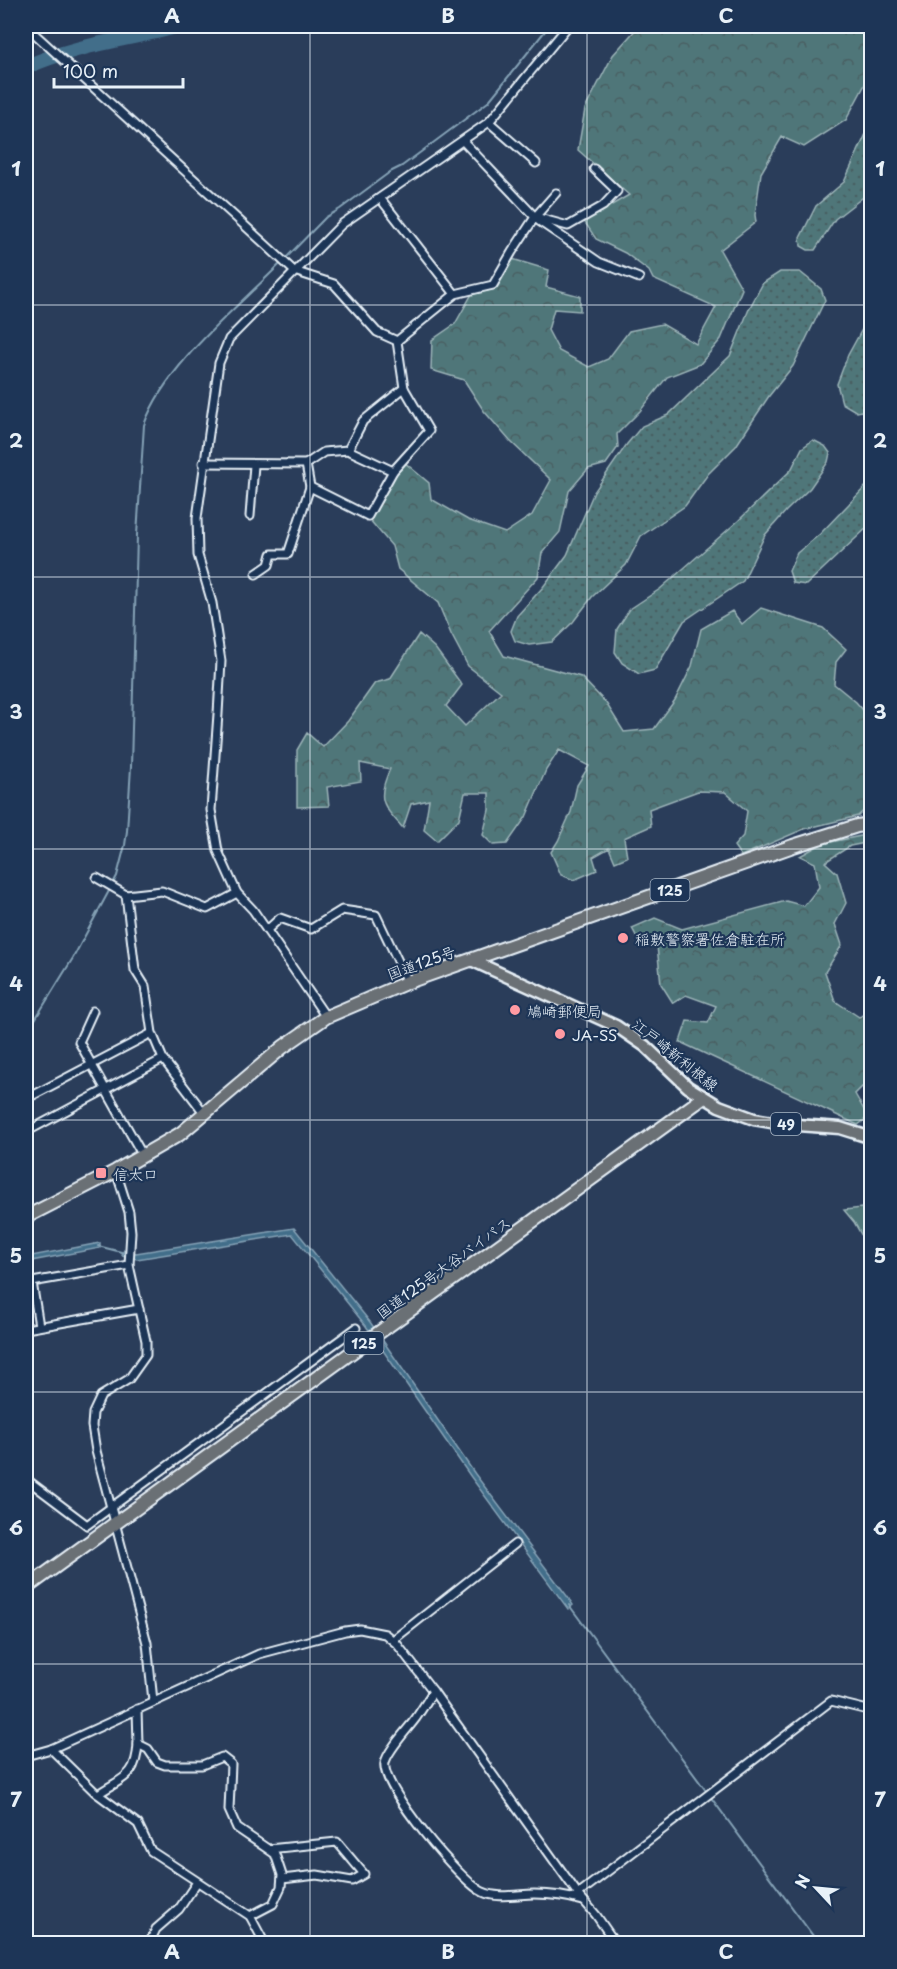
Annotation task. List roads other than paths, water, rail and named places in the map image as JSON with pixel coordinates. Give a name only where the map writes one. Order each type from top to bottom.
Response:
[{"type":"highway","name":"国道125号","points":[[26,1217],[116,1171],[180,1134],[283,1047],[326,1017],[408,982],[793,846],[857,826],[872,824]]},
{"type":"highway","name":"国道125号大谷バイパス","points":[[26,1588],[704,1098]]},
{"type":"main road","name":"江戸崎新利根線","points":[[471,960],[616,1026],[645,1046],[681,1081],[719,1106],[754,1119],[783,1124],[840,1128],[872,1138]]},
{"type":"street","points":[[26,26],[66,60],[291,269],[334,284],[377,332],[397,341]]},
{"type":"street","points":[[326,1017],[254,910],[237,893],[218,851],[210,810],[220,661],[212,603],[198,555],[196,518],[219,363],[229,339],[291,269],[342,224],[489,122],[568,26]]},
{"type":"street","points":[[489,122],[536,164]]},
{"type":"street","points":[[463,141],[535,217],[600,262],[639,278]]},
{"type":"street","points":[[535,217],[568,226],[603,206],[617,191],[594,169]]},
{"type":"street","points":[[397,341],[455,294],[493,285],[535,217],[556,194]]},
{"type":"street","points":[[380,198],[455,294]]},
{"type":"street","points":[[309,488],[368,516],[393,471],[429,431],[404,388],[397,341]]},
{"type":"street","points":[[348,450],[363,421],[404,388]]},
{"type":"street","points":[[203,463],[306,465],[324,452],[348,450],[393,471]]},
{"type":"street","points":[[250,516],[254,465]]},
{"type":"street","points":[[256,574],[269,565],[272,554],[288,554],[309,488],[306,465]]},
{"type":"street","points":[[97,878],[126,895],[162,891],[207,909],[237,893]]},
{"type":"street","points":[[126,895],[135,970],[144,986],[152,1033],[163,1059],[205,1114]]},
{"type":"street","points":[[267,930],[280,918],[311,928],[342,910],[376,915],[408,982]]},
{"type":"street","points":[[93,1011],[79,1042],[143,1156]]},
{"type":"street","points":[[26,1099],[152,1033]]},
{"type":"street","points":[[27,1129],[163,1059]]},
{"type":"street","points":[[116,1171],[129,1212],[131,1232],[129,1265],[146,1341],[146,1356],[129,1379],[101,1396],[93,1413],[92,1426],[96,1451],[147,1643],[153,1701]]},
{"type":"street","points":[[39,1326],[32,1282],[129,1265]]},
{"type":"street","points":[[26,1329],[139,1309]]},
{"type":"street","points":[[26,1479],[87,1525],[356,1328]]},
{"type":"street","points":[[393,1640],[515,1544]]},
{"type":"street","points":[[26,1756],[51,1749],[259,1654],[345,1631],[360,1629],[385,1634],[393,1640],[434,1691],[616,1944]]},
{"type":"street","points":[[434,1691],[396,1743],[384,1764],[386,1774],[405,1809],[472,1886],[485,1893],[547,1895],[584,1901]]},
{"type":"street","points":[[578,1894],[831,1701],[872,1711]]},
{"type":"street","points":[[98,1794],[132,1772],[137,1759],[137,1709]]},
{"type":"street","points":[[138,1744],[148,1749],[157,1762],[165,1765],[202,1766],[222,1757],[231,1764],[229,1810],[237,1828],[275,1854],[280,1864],[281,1887],[273,1904],[250,1916]]},
{"type":"street","points":[[51,1749],[98,1794],[138,1824],[151,1851],[250,1916],[265,1944]]},
{"type":"street","points":[[269,1850],[337,1842],[364,1874],[352,1881],[317,1875],[282,1880]]},
{"type":"street","points":[[149,1944],[156,1929],[179,1909],[197,1882]]},
{"type":"water","points":[[294,1228],[370,1322],[475,1474],[567,1596],[573,1605],[568,1609],[471,1477],[366,1326],[292,1234],[137,1259],[122,1255],[124,1250],[136,1253]]},
{"type":"water","points":[[100,1243],[100,1248],[26,1262],[26,1257]]},
{"type":"waterway","points":[[26,67],[63,53],[178,26]]},
{"type":"waterway","points":[[285,259],[326,217],[402,166],[488,102],[549,26]]},
{"type":"waterway","points":[[26,1034],[73,958],[117,876],[125,845],[131,767],[137,535],[144,425],[154,402],[185,359],[281,263]]},
{"type":"waterway","points":[[98,1246],[125,1253]]},
{"type":"waterway","points":[[569,1605],[819,1944]]},
{"type":"place","name":"稲敷警察署佐倉駐在所","points":[[623,938]]},
{"type":"place","name":"鳩崎郵便局","points":[[515,1010]]},
{"type":"place","name":"JA-SS","points":[[560,1034]]},
{"type":"place","name":"信太口","points":[[101,1173]]}]
